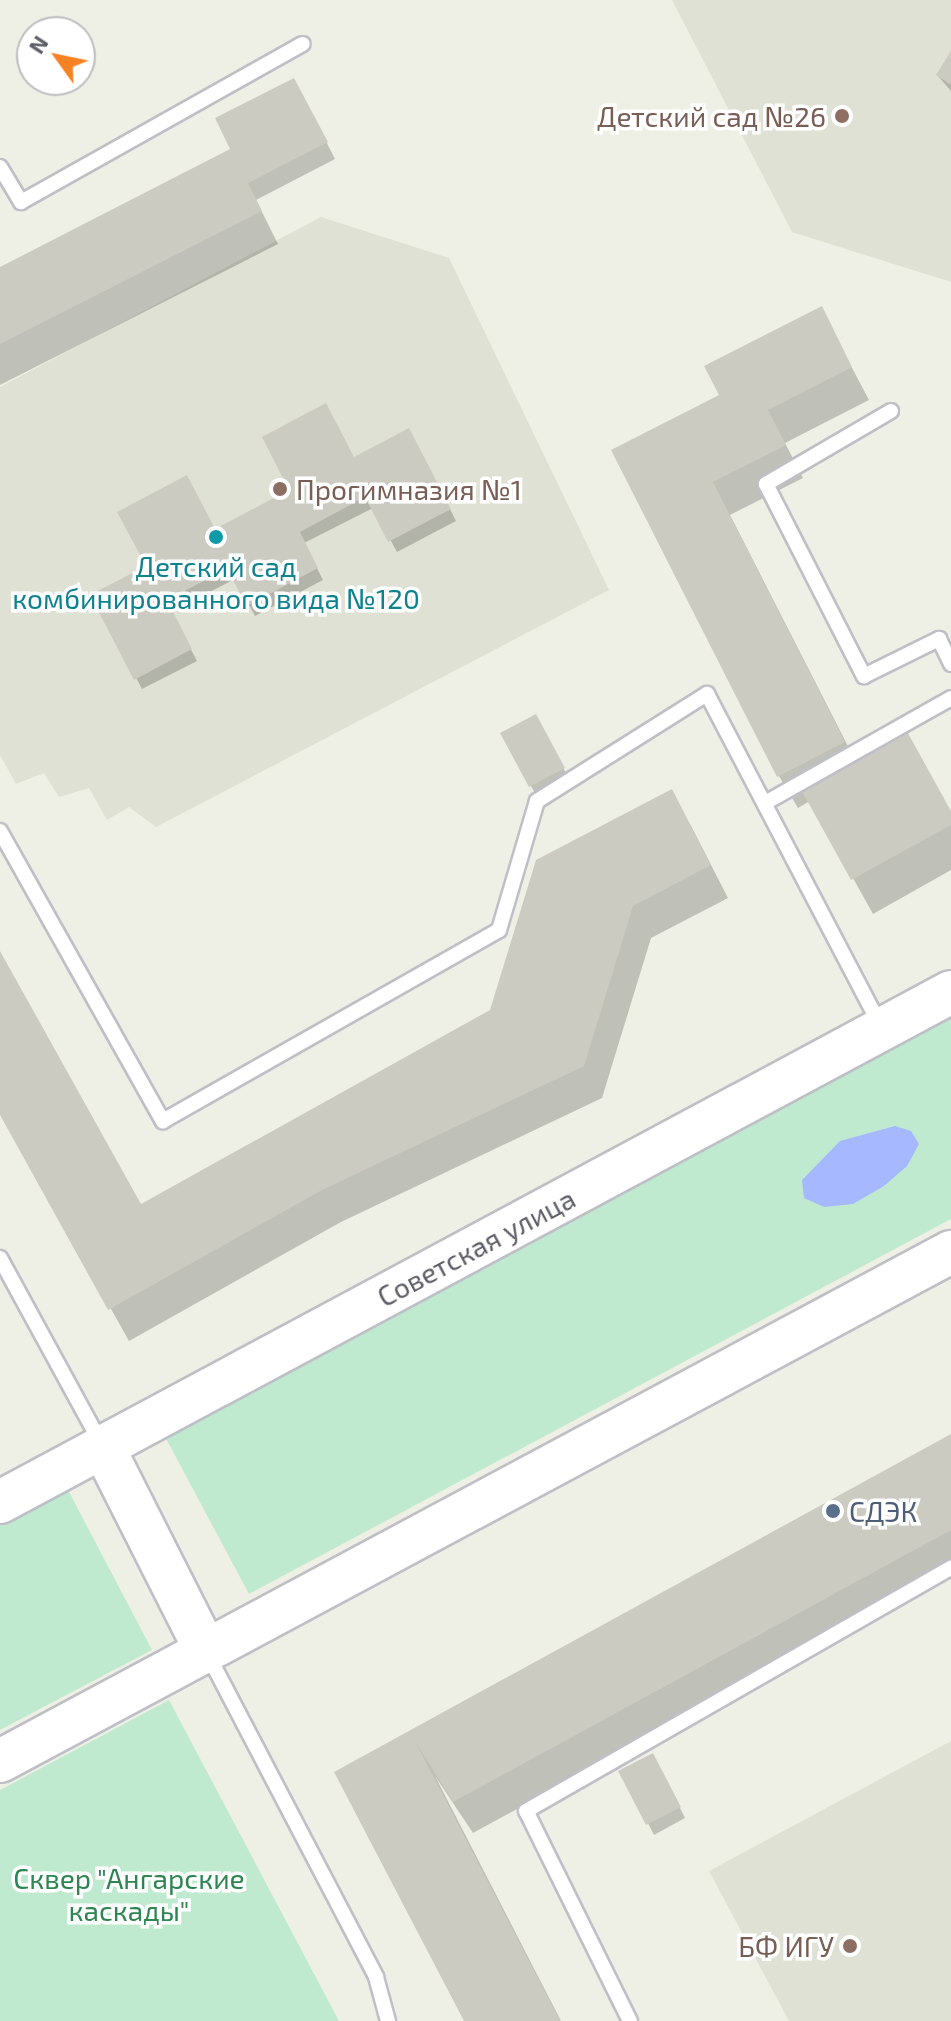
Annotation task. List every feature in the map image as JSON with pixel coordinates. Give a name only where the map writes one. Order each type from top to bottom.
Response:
[{"type":"street","name":"Советская улица","points":[[0,1502],[951,992]]},
{"type":"street","points":[[0,1761],[951,1252]]},
{"type":"street","points":[[103,1447],[206,1651]]},
{"type":"lane","points":[[0,167],[21,202],[303,44]]},
{"type":"lane","points":[[891,411],[766,484],[864,676],[939,639],[951,664]]},
{"type":"lane","points":[[0,831],[163,1121],[499,930],[537,801],[707,694],[883,1029]]},
{"type":"lane","points":[[765,803],[951,698]]},
{"type":"lane","points":[[0,1258],[103,1447]]},
{"type":"lane","points":[[630,2021],[526,1811],[951,1568]]},
{"type":"lane","points":[[206,1651],[376,1977],[388,2021]]},
{"type":"shaded area","name":"Детский сад №26","points":[[672,0],[951,0],[951,282],[792,232]]},
{"type":"shaded area","name":"Прогимназия №1","points":[[321,217],[449,258],[609,590],[156,827],[129,807],[107,820],[89,788],[59,797],[44,773],[16,784],[0,755],[0,387]]},
{"type":"shaded area","name":"БФ ИГУ","points":[[951,1741],[951,2021],[789,2021],[709,1871]]},
{"type":"green space","points":[[951,1015],[951,1219],[249,1594],[163,1433]]},
{"type":"green space","points":[[67,1488],[152,1650],[0,1730],[0,1524]]},
{"type":"green space","name":"Сквер \"Ангарские каскады\"","points":[[169,1700],[339,2021],[0,2021],[0,1790]]},
{"type":"water","points":[[895,1126],[911,1131],[919,1144],[907,1166],[884,1186],[853,1204],[824,1207],[804,1198],[802,1180],[840,1141]]},
{"type":"building","points":[[951,51],[951,85],[936,75]]},
{"type":"building","points":[[294,78],[328,142],[248,183],[262,211],[0,344],[0,267],[230,149],[215,118]]},
{"type":"building","points":[[822,306],[852,367],[768,410],[786,445],[713,482],[845,742],[777,777],[611,450],[719,395],[704,366]]},
{"type":"building","name":"Детский сад комбинированного вида №120","points":[[326,403],[354,457],[409,428],[451,509],[388,542],[365,497],[300,532],[318,568],[247,606],[227,569],[167,600],[192,649],[134,680],[90,595],[146,566],[117,512],[187,475],[215,529],[289,490],[262,437]]},
{"type":"building","points":[[536,714],[565,768],[529,787],[500,733]]},
{"type":"building","points":[[904,726],[951,811],[951,825],[851,880],[798,784]]},
{"type":"building","points":[[672,789],[711,865],[633,906],[584,1066],[322,1190],[108,1310],[0,1115],[0,951],[141,1204],[490,1010],[536,860]]},
{"type":"building","points":[[951,1434],[951,1530],[453,1802],[415,1741],[560,2021],[464,2021],[334,1772]]},
{"type":"building","points":[[653,1753],[681,1807],[646,1825],[618,1771]]},
{"type":"place","name":"Детский сад №26","points":[[842,116]]},
{"type":"place","name":"Прогимназия №1","points":[[280,489]]},
{"type":"place","name":"Детский сад комбинированного вида №120","points":[[216,537]]},
{"type":"place","name":"СДЭК","points":[[833,1511]]},
{"type":"place","name":"БФ ИГУ","points":[[850,1946]]}]
